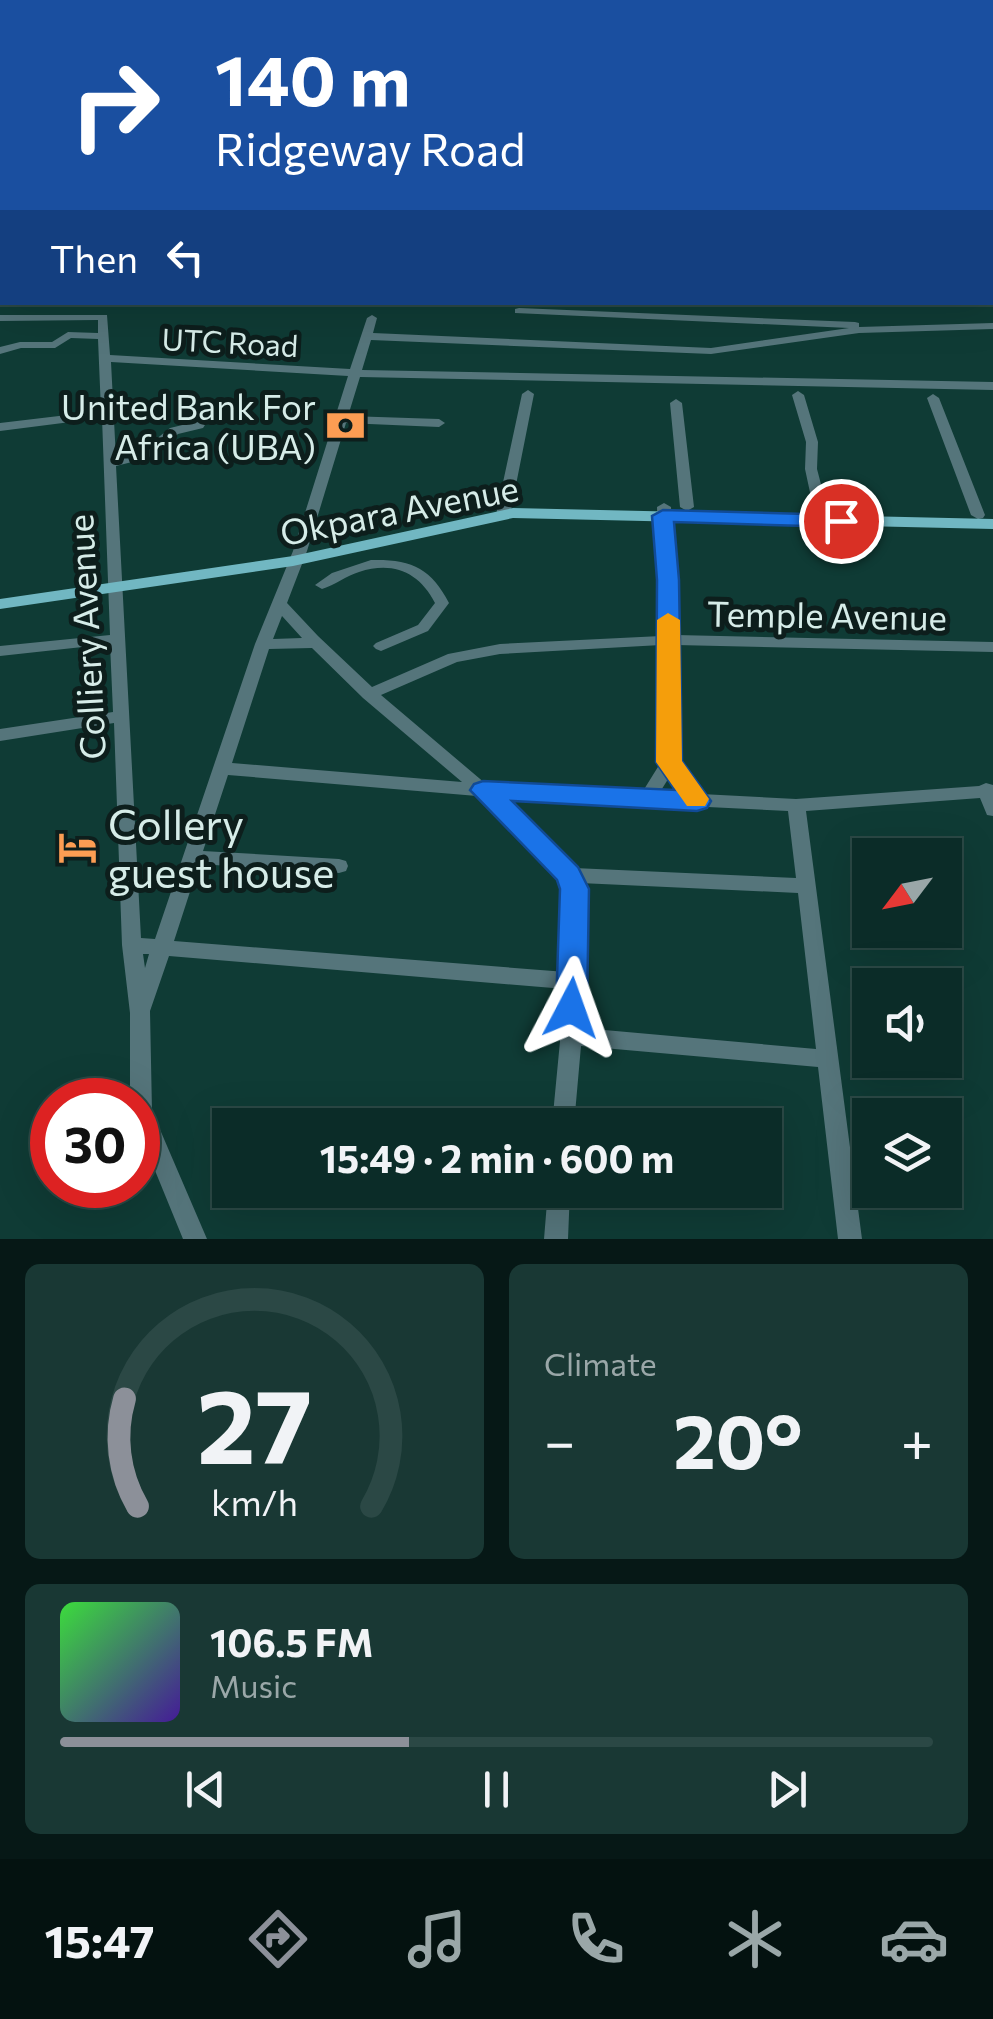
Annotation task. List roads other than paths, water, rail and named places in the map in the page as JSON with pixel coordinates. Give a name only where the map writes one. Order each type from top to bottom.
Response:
[{"type":"main road","name":"Okpara Avenue","points":[[663,511],[686,508],[766,514],[821,511],[988,518]]},
{"type":"main road","name":"Okpara Avenue","points":[[0,594],[296,556],[404,536],[505,511]]},
{"type":"main road","name":"Okpara Avenue","points":[[296,556],[505,511],[988,518]]},
{"type":"main road","name":"Okpara Avenue","points":[[0,604],[116,582]]},
{"type":"street","points":[[519,311],[697,322],[834,322],[873,330]]},
{"type":"street","name":"Colliery Avenue","points":[[0,318],[103,317],[132,945],[140,1013]]},
{"type":"street","points":[[195,1239],[141,1111],[140,1013],[220,768],[342,420],[352,374],[372,318]]},
{"type":"street","points":[[366,336],[710,351],[873,330],[993,326]]},
{"type":"street","points":[[0,351],[24,345],[52,346],[68,335],[104,336]]},
{"type":"street","name":"UTC Road","points":[[106,358],[352,374],[993,386]]},
{"type":"street","points":[[505,511],[528,394]]},
{"type":"street","points":[[798,395],[814,452],[811,469],[821,511]]},
{"type":"street","points":[[934,398],[988,518]]},
{"type":"street","points":[[676,403],[686,508]]},
{"type":"street","points":[[0,427],[108,414]]},
{"type":"street","points":[[342,420],[438,423]]},
{"type":"street","points":[[110,464],[144,454],[174,431],[200,424]]},
{"type":"street","points":[[649,798],[669,762],[663,511]]},
{"type":"street","points":[[402,564],[404,536]]},
{"type":"street","points":[[322,585],[356,569],[402,564],[432,584],[442,603],[423,628],[381,646]]},
{"type":"street","points":[[278,602],[368,694],[483,790],[568,875],[574,889],[573,980],[564,1108]]},
{"type":"street","points":[[0,651],[117,639]]},
{"type":"street","name":"Temple Avenue","points":[[368,694],[453,658],[482,651],[668,640],[993,647]]},
{"type":"street","points":[[264,644],[314,643]]},
{"type":"street","points":[[0,735],[121,716]]},
{"type":"street","points":[[669,762],[697,801]]},
{"type":"street","points":[[220,768],[483,790],[796,805],[990,790],[993,810]]},
{"type":"street","points":[[796,805],[850,1239]]},
{"type":"street","points":[[194,856],[339,866]]},
{"type":"street","points":[[568,875],[804,886]]},
{"type":"street","points":[[132,945],[573,980]]},
{"type":"street","points":[[569,1036],[828,1059]]},
{"type":"street","points":[[556,1239],[558,1208]]},
{"type":"place","name":"United Bank For Africa (UBA)","points":[[346,425]]},
{"type":"place","name":"Collery guest house","points":[[78,847]]}]
